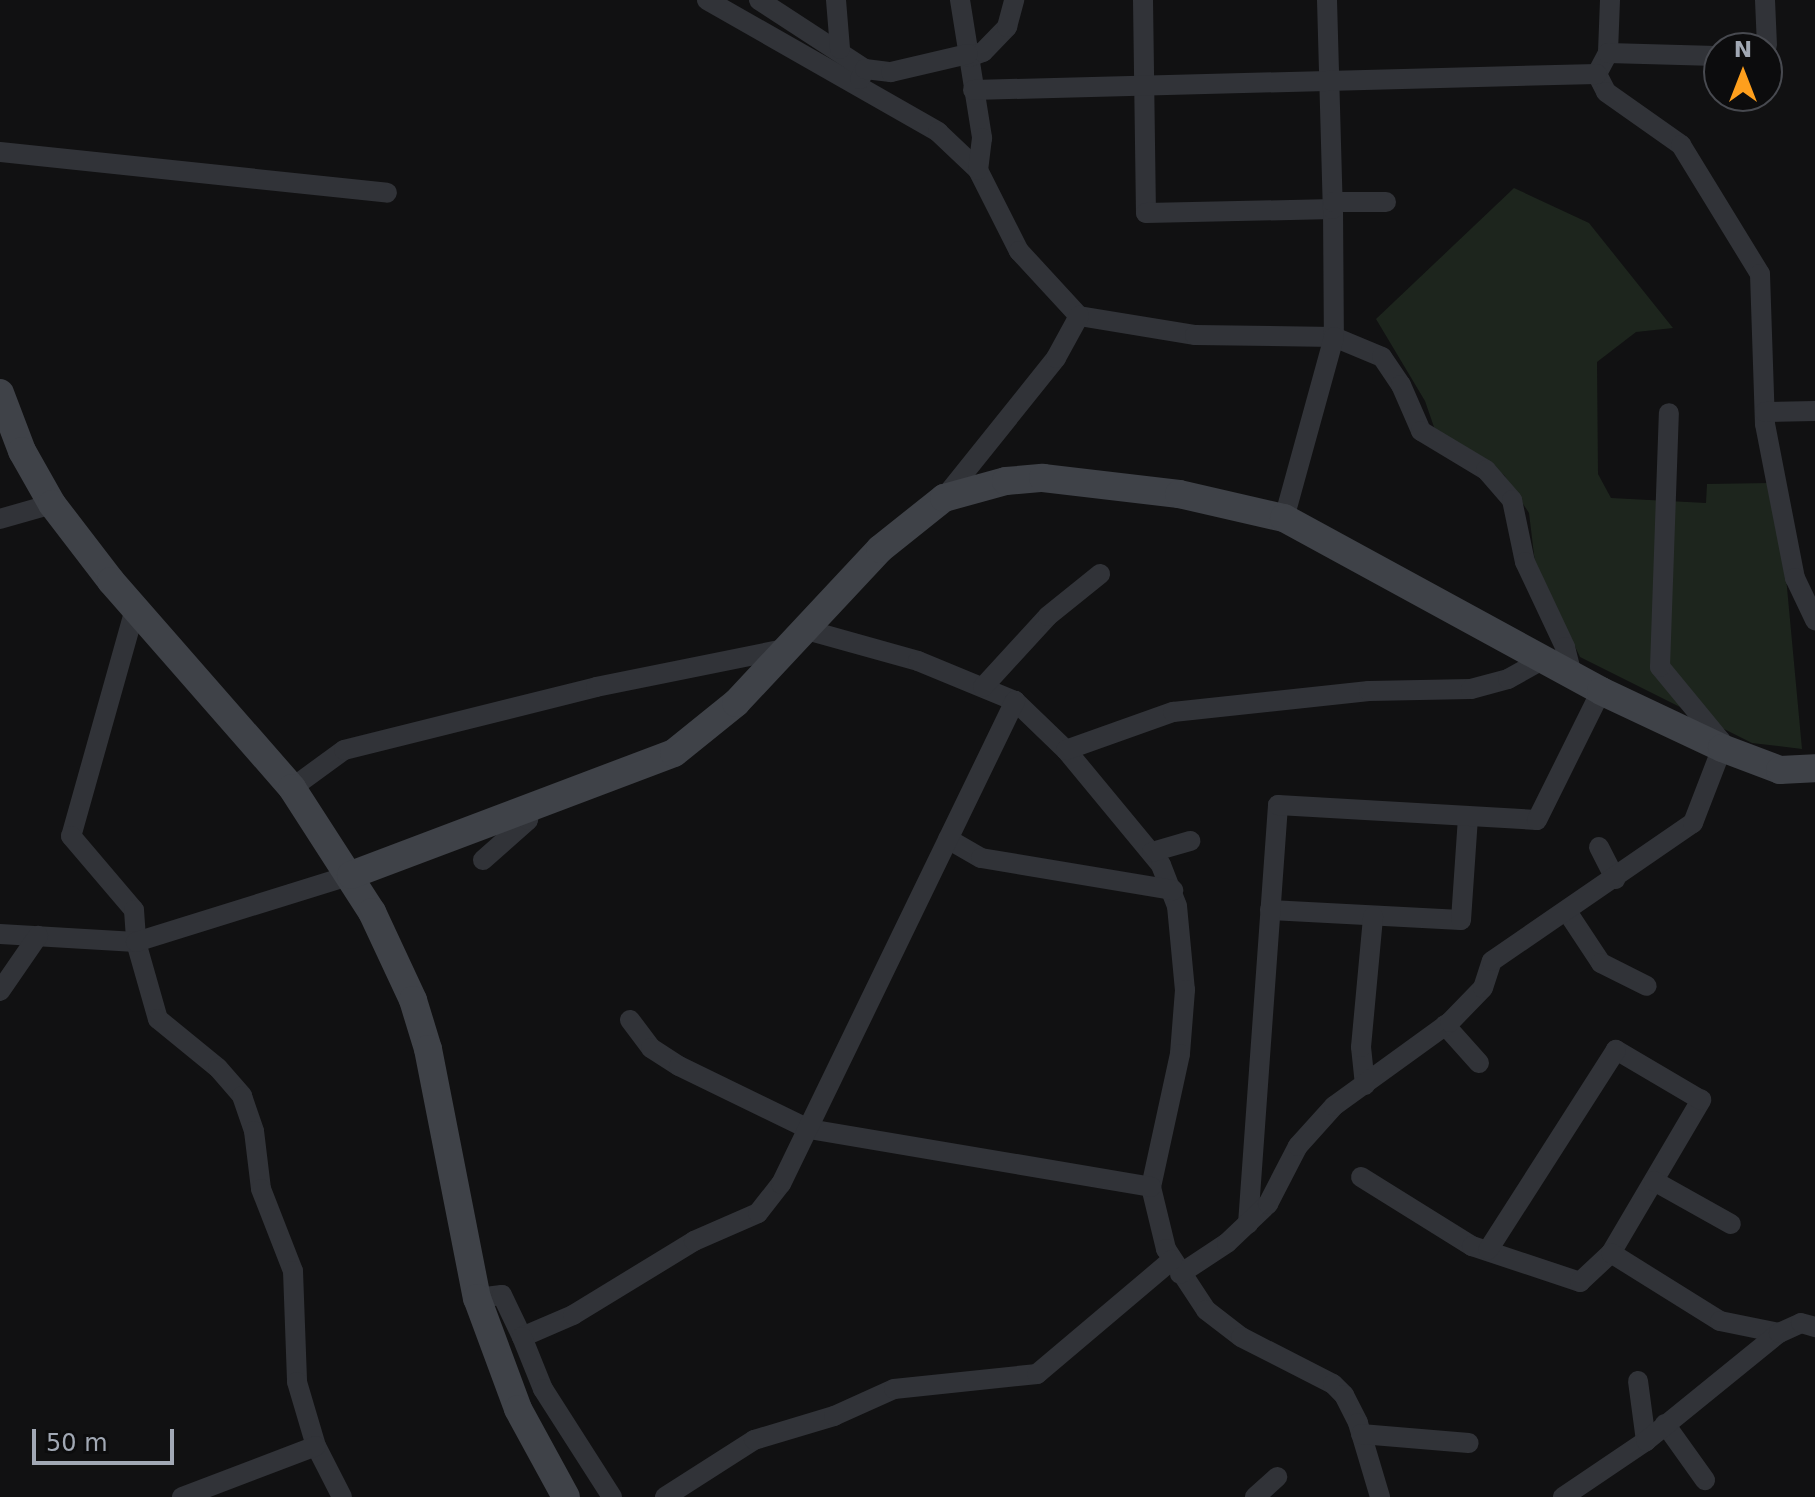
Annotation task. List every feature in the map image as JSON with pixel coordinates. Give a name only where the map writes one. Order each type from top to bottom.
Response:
[{"type":"street","points":[[707,0],[861,76],[917,117],[978,170],[1019,251],[1079,316],[1195,335],[1334,337],[1382,357],[1421,431],[1486,470],[1512,500],[1525,562],[1565,647],[1572,675]]},
{"type":"street","points":[[759,0],[840,49],[861,76]]},
{"type":"street","points":[[836,0],[840,49]]},
{"type":"street","points":[[960,0],[982,138],[978,170]]},
{"type":"street","points":[[861,76],[983,52],[1007,27],[1014,0]]},
{"type":"street","points":[[1143,0],[1146,213],[1386,202]]},
{"type":"street","points":[[1284,518],[1334,337],[1327,0]]},
{"type":"street","points":[[1597,74],[1608,53],[1610,0]]},
{"type":"street","points":[[1765,0],[1766,32]]},
{"type":"street","points":[[1608,53],[1703,56]]},
{"type":"street","points":[[973,90],[1597,74]]},
{"type":"street","points":[[1597,74],[1606,92],[1688,153],[1760,274],[1765,412],[1795,578],[1815,620]]},
{"type":"street","points":[[0,152],[387,193]]},
{"type":"street","points":[[0,934],[136,942],[351,875],[674,753],[736,703],[880,549],[944,498],[1056,358],[1079,316]]},
{"type":"street","points":[[0,393],[22,451],[52,504],[135,609],[292,788],[351,875],[397,960],[424,1037],[443,1110],[477,1298],[518,1409],[566,1497]]},
{"type":"street","points":[[1765,412],[1815,411]]},
{"type":"street","points":[[665,1497],[754,1440],[834,1416],[894,1389],[1037,1374],[1176,1267],[1248,1224],[1268,1204],[1298,1146],[1334,1106],[1445,1025],[1483,988],[1492,961],[1568,913],[1693,823],[1722,748],[1721,741],[1660,667],[1669,413]]},
{"type":"street","points":[[944,498],[1006,481],[1080,479],[1284,518],[1601,691],[1722,748],[1780,770],[1815,768]]},
{"type":"street","points":[[0,519],[52,504]]},
{"type":"street","points":[[983,687],[1048,616],[1100,574]]},
{"type":"street","points":[[135,609],[71,836],[134,910],[136,942],[158,1019],[218,1068],[242,1096],[254,1131],[261,1189],[293,1271],[297,1382],[316,1446],[342,1497]]},
{"type":"street","points":[[807,630],[918,661],[1015,701],[1066,750],[1152,852],[1173,890],[1183,1017],[1151,1187],[1176,1267],[1206,1310],[1241,1337],[1333,1384],[1352,1407],[1380,1497]]},
{"type":"street","points":[[292,788],[344,750],[596,687],[785,649]]},
{"type":"street","points":[[1066,750],[1173,712],[1369,691],[1471,689],[1508,679],[1544,659]]},
{"type":"street","points":[[1248,1224],[1278,805],[1537,820],[1601,691]]},
{"type":"street","points":[[522,1337],[573,1315],[694,1241],[758,1213],[781,1184],[1015,701]]},
{"type":"street","points":[[483,860],[528,820],[530,809]]},
{"type":"street","points":[[1270,910],[1461,920],[1468,816]]},
{"type":"street","points":[[948,839],[981,858],[1173,890]]},
{"type":"street","points":[[1152,852],[1190,841]]},
{"type":"street","points":[[1599,847],[1615,879]]},
{"type":"street","points":[[1568,913],[1601,963],[1647,986]]},
{"type":"street","points":[[1365,1085],[1361,1047],[1373,917]]},
{"type":"street","points":[[0,991],[38,936]]},
{"type":"street","points":[[630,1020],[651,1048],[679,1066],[809,1129],[1151,1187]]},
{"type":"street","points":[[1445,1025],[1479,1063]]},
{"type":"street","points":[[1361,1177],[1472,1246],[1580,1282],[1611,1253],[1701,1100],[1616,1050],[1488,1250]]},
{"type":"street","points":[[1654,1181],[1731,1224]]},
{"type":"street","points":[[1611,1253],[1720,1321],[1779,1333]]},
{"type":"street","points":[[477,1298],[502,1295],[543,1389],[612,1497]]},
{"type":"street","points":[[1563,1497],[1646,1441],[1779,1333],[1801,1323],[1815,1327]]},
{"type":"street","points":[[1638,1381],[1646,1441]]},
{"type":"street","points":[[1665,1424],[1705,1480]]},
{"type":"street","points":[[1361,1434],[1469,1443]]},
{"type":"street","points":[[182,1497],[316,1446]]},
{"type":"street","points":[[1255,1497],[1277,1477]]},
{"type":"shaded area","points":[[1514,188],[1589,223],[1673,328],[1636,332],[1597,362],[1598,474],[1611,498],[1706,503],[1707,484],[1770,483],[1785,566],[1802,749],[1752,743],[1580,657],[1535,563],[1529,513],[1504,475],[1435,430],[1425,401],[1376,319]]}]
